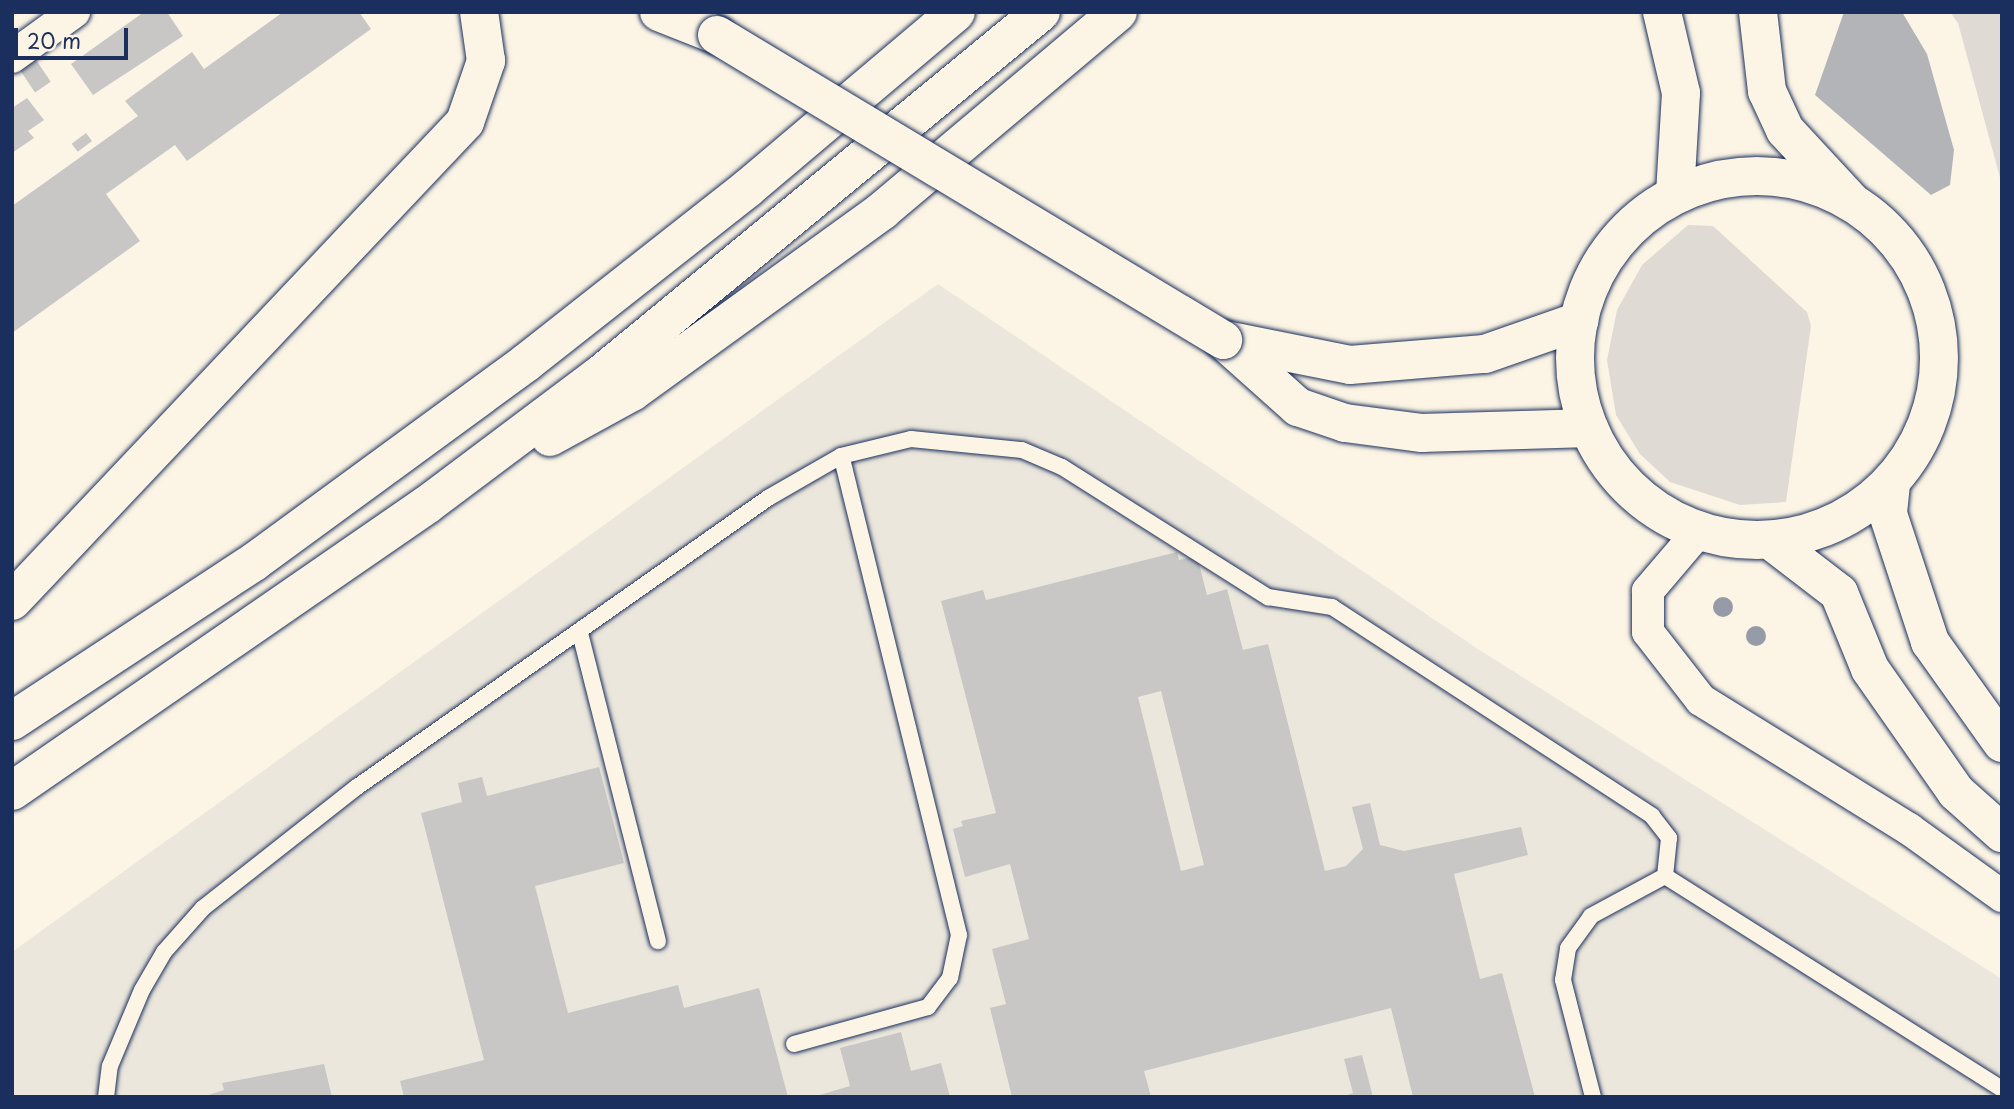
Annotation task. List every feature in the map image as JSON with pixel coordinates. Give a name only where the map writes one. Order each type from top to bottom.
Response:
[{"type":"main road","points":[[12,601],[465,122],[486,61],[479,12]]},
{"type":"main road","points":[[659,12],[710,24],[1223,340],[1298,407],[1345,423],[1422,433],[1589,428]]},
{"type":"main road","points":[[12,721],[254,562],[527,362],[748,188],[956,12]]},
{"type":"main road","points":[[12,791],[428,504],[600,375],[1041,12]]},
{"type":"main road","points":[[428,504],[632,392],[883,210],[1118,12]]},
{"type":"main road","points":[[1662,12],[1681,93],[1675,194]]},
{"type":"main road","points":[[1758,12],[1767,91],[1785,130],[1850,200],[1893,234],[1923,280],[1939,332],[1938,387],[1926,426],[1891,484],[1835,522],[1770,540],[1699,531],[1635,493],[1589,428],[1575,375],[1578,320],[1612,247],[1675,194],[1733,176],[1793,178],[1850,200]]},
{"type":"main road","points":[[1223,340],[1350,365],[1485,354],[1578,320]]},
{"type":"main road","points":[[1891,484],[1888,514],[1930,642],[2002,743]]},
{"type":"main road","points":[[1770,540],[1839,593],[1870,670],[1956,792],[2002,834]]},
{"type":"street","points":[[12,57],[74,12]]},
{"type":"street","points":[[1699,531],[1648,591],[1647,632],[1701,700],[1909,829],[2002,896]]},
{"type":"lane","points":[[106,1097],[110,1066],[142,990],[164,951],[203,908],[357,787],[580,633],[768,498],[841,456],[911,439],[958,439],[1022,450],[1062,467],[1268,597],[1332,607],[1652,816],[1669,838],[1665,876]]},
{"type":"lane","points":[[794,1044],[928,1007],[950,978],[959,935],[841,456]]},
{"type":"lane","points":[[580,633],[658,941]]},
{"type":"lane","points":[[1665,876],[2002,1089]]},
{"type":"lane","points":[[1593,1097],[1563,980],[1568,948],[1591,916],[1665,876]]},
{"type":"shaded area","points":[[1844,12],[1902,12],[1927,54],[1954,150],[1950,185],[1931,195],[1815,95]]},
{"type":"shaded area","points":[[1950,12],[2002,12],[2002,185],[1958,23]]},
{"type":"shaded area","points":[[1688,225],[1713,226],[1807,312],[1811,326],[1786,502],[1740,505],[1670,482],[1640,454],[1616,415],[1607,360],[1617,310],[1642,265]]},
{"type":"shaded area","points":[[938,284],[1478,649],[2002,979],[2002,1097],[12,1097],[12,952]]},
{"type":"building","points":[[144,12],[167,12],[183,36],[93,95],[71,64]]},
{"type":"building","points":[[283,12],[359,12],[371,29],[187,161],[175,145],[106,194],[140,241],[12,333],[12,206],[138,116],[125,101],[192,52],[204,69]]},
{"type":"building","points":[[34,57],[51,82],[35,92],[18,68]]},
{"type":"building","points":[[27,98],[44,120],[28,131],[34,138],[12,153],[12,108]]},
{"type":"building","points":[[86,133],[92,141],[78,152],[72,144]]},
{"type":"building","points":[[1177,552],[1179,560],[1197,556],[1207,595],[1227,589],[1243,650],[1268,644],[1325,871],[1346,866],[1363,849],[1352,807],[1370,803],[1380,845],[1404,851],[1521,827],[1528,855],[1454,874],[1480,979],[1502,973],[1535,1097],[1413,1097],[1391,1008],[1144,1071],[1151,1097],[1012,1097],[990,1008],[1006,1004],[992,949],[1029,939],[1010,864],[965,877],[953,829],[963,826],[961,821],[996,813],[941,601],[983,590],[986,600]],"holes":[[[1161,691],[1204,865],[1181,871],[1138,697]]]},
{"type":"building","points":[[599,767],[624,863],[535,886],[568,1013],[678,985],[684,1008],[759,988],[788,1097],[404,1097],[400,1081],[484,1060],[421,813],[462,802],[458,783],[482,777],[487,796]]},
{"type":"building","points":[[901,1032],[911,1071],[941,1063],[950,1097],[813,1097],[850,1086],[840,1048]]},
{"type":"building","points":[[1362,1055],[1373,1097],[1342,1097],[1353,1093],[1344,1059]]},
{"type":"building","points":[[324,1064],[332,1097],[202,1097],[224,1090],[222,1083]]}]
